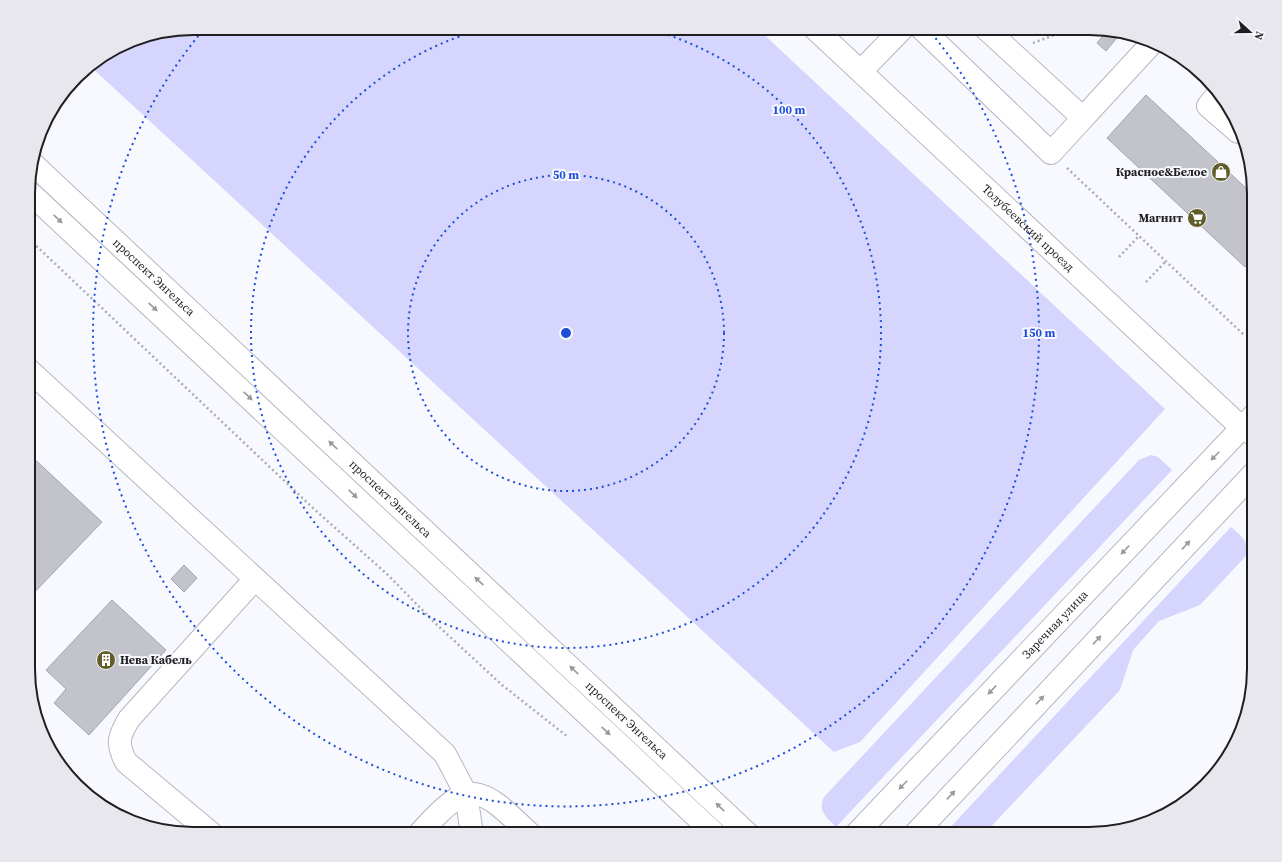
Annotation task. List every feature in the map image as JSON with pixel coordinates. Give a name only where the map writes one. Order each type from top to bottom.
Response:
[{"type":"main road","name":"Толубеевский проезд","points":[[822,35],[1247,423]]},
{"type":"main road","points":[[861,71],[896,35]]},
{"type":"main road","points":[[928,35],[1051,153],[1149,47]]},
{"type":"main road","points":[[993,35],[1083,118]]},
{"type":"main road","points":[[1215,98],[1208,106],[1233,127]]},
{"type":"main road","name":"проспект Энгельса","points":[[37,168],[741,827]]},
{"type":"main road","name":"проспект Энгельса","points":[[35,198],[708,827]]},
{"type":"main road","points":[[35,375],[256,578],[444,754],[466,794],[471,827]]},
{"type":"main road","name":"Заречная улица","points":[[863,827],[1247,429]]},
{"type":"main road","points":[[922,827],[1247,480]]},
{"type":"main road","points":[[204,827],[126,762],[119,749],[120,734],[130,718],[256,578]]},
{"type":"main road","points":[[426,827],[452,801],[466,794],[481,794],[498,803],[523,827]]},
{"type":"path","points":[[1010,51],[1054,35]]},
{"type":"path","points":[[1051,153],[1244,335]]},
{"type":"path","points":[[1119,257],[1139,236]]},
{"type":"path","points":[[35,245],[314,509],[388,575],[435,623],[502,685],[568,736]]},
{"type":"path","points":[[1146,282],[1166,261]]},
{"type":"shaded area","points":[[183,35],[764,35],[1165,409],[860,742],[834,752],[94,70],[114,56],[142,43]]},
{"type":"shaded area","points":[[1151,455],[1158,457],[1172,470],[836,827],[826,817],[822,810],[822,802],[824,797],[1139,460]]},
{"type":"shaded area","points":[[1231,527],[1241,536],[1247,547],[1245,557],[1200,605],[1159,621],[1133,650],[1120,690],[991,827],[951,827]]},
{"type":"building","points":[[1103,35],[1117,38],[1106,51],[1097,43]]},
{"type":"building","points":[[1146,95],[1247,189],[1247,265],[1245,267],[1107,138]]},
{"type":"building","points":[[35,460],[102,522],[35,592]]},
{"type":"building","points":[[184,565],[197,578],[184,592],[171,579]]},
{"type":"building","name":"Нева Кабель","points":[[112,600],[166,650],[89,735],[54,703],[66,689],[46,670]]},
{"type":"place","name":"Красное&Белое","points":[[1221,172]]},
{"type":"place","name":"Магнит","points":[[1197,218]]},
{"type":"place","name":"Нева Кабель","points":[[106,660]]}]
